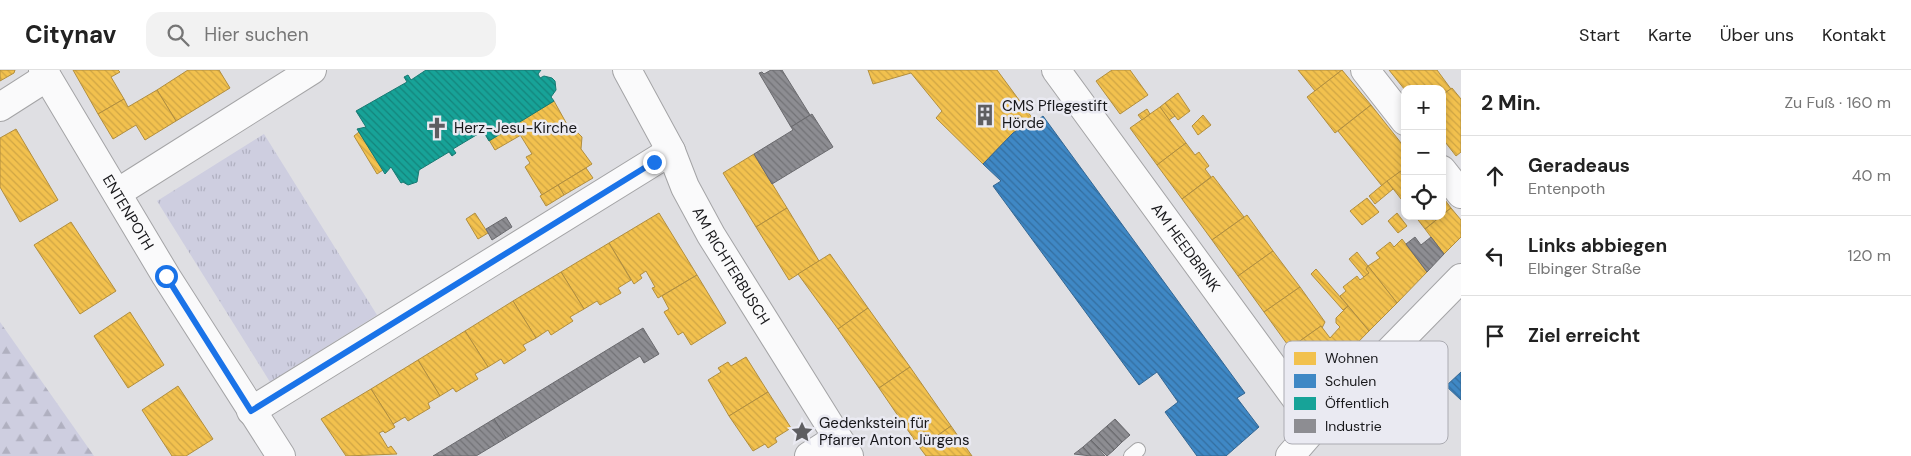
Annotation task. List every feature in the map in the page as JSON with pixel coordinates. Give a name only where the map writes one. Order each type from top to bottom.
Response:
[{"type":"street","points":[[117,193],[312,70]]},
{"type":"street","name":"AM RICHTERBUSCH","points":[[627,70],[671,151],[685,187],[711,235],[843,447]]},
{"type":"street","name":"AM HEEDBRINK","points":[[1056,70],[1284,382]]},
{"type":"street","points":[[1365,70],[1401,116]]},
{"type":"street","points":[[0,107],[45,74]]},
{"type":"street","name":"ENTENPOTH","points":[[45,74],[251,411],[281,456]]},
{"type":"street","points":[[251,411],[671,151]]},
{"type":"street","points":[[1446,175],[1461,194]]},
{"type":"street","points":[[1399,341],[1461,278]]},
{"type":"street","points":[[1290,456],[1300,444]]},
{"type":"street","points":[[809,456],[843,447]]},
{"type":"green space","points":[[264,134],[377,315],[270,382],[157,201]]},
{"type":"green space","points":[[0,322],[94,456],[0,456]]},
{"type":"building: Wohnen","points":[[0,70],[15,70],[14,73],[0,81]]},
{"type":"building: Wohnen","points":[[73,70],[118,70],[120,72],[111,77],[124,99],[98,114]]},
{"type":"building: Wohnen","points":[[188,70],[219,70],[230,88],[176,121],[157,90]]},
{"type":"building: Wohnen","name":"CMS Pflegestift Hörde","points":[[868,70],[997,70],[1033,119],[1013,133],[983,164],[936,118],[942,111],[911,73],[873,84]]},
{"type":"building: Wohnen","points":[[1112,70],[1130,70],[1148,95],[1120,114],[1096,81]]},
{"type":"building: Wohnen","points":[[1298,70],[1342,70],[1315,91]]},
{"type":"building: Wohnen","points":[[1342,70],[1371,105],[1335,133],[1307,97]]},
{"type":"building: Wohnen","points":[[1389,70],[1437,70],[1451,89],[1446,92],[1446,85],[1401,85]]},
{"type":"building: Wohnen","points":[[1452,88],[1461,99],[1461,152],[1456,156],[1446,143],[1446,92]]},
{"type":"building: Wohnen","points":[[157,90],[176,121],[145,140],[136,125],[113,139],[98,114],[124,99],[128,107]]},
{"type":"building: Wohnen","points":[[1178,93],[1190,111],[1178,120],[1165,103]]},
{"type":"building: Wohnen","points":[[554,101],[569,128],[575,130],[582,137],[581,149],[592,164],[542,195],[525,167],[530,163],[526,157],[532,154],[514,125]]},
{"type":"building: Wohnen","points":[[1165,103],[1175,116],[1169,120],[1160,107]]},
{"type":"building: Wohnen","points":[[1371,105],[1401,143],[1401,171],[1382,186],[1338,131]]},
{"type":"building: Wohnen","points":[[1160,107],[1186,143],[1157,165],[1130,128]]},
{"type":"building: Wohnen","points":[[1147,109],[1150,114],[1142,120],[1138,115]]},
{"type":"building: Wohnen","points":[[1203,115],[1211,125],[1198,135],[1192,126]]},
{"type":"building: Wohnen","points":[[514,125],[521,135],[495,150],[489,140]]},
{"type":"building: Wohnen","points":[[16,129],[58,200],[20,222],[0,187],[0,138]]},
{"type":"building: Wohnen","points":[[359,132],[383,170],[377,174],[354,136]]},
{"type":"building: Wohnen","points":[[1186,143],[1195,155],[1199,152],[1209,166],[1205,169],[1211,177],[1182,199],[1157,165]]},
{"type":"building: Wohnen","points":[[754,154],[787,208],[756,227],[723,173]]},
{"type":"building: Wohnen","points":[[586,168],[593,178],[564,195],[558,185]]},
{"type":"building: Wohnen","points":[[1401,171],[1401,199],[1387,181]]},
{"type":"building: Wohnen","points":[[1213,176],[1244,217],[1212,240],[1182,199]]},
{"type":"building: Wohnen","points":[[1387,181],[1393,189],[1375,204],[1369,196]]},
{"type":"building: Wohnen","points":[[558,185],[564,195],[546,206],[540,196]]},
{"type":"building: Wohnen","points":[[1367,198],[1379,212],[1362,225],[1350,211]]},
{"type":"building: Wohnen","points":[[1446,201],[1451,208],[1446,212]]},
{"type":"building: Wohnen","points":[[787,208],[819,261],[789,280],[756,227]]},
{"type":"building: Wohnen","points":[[1451,208],[1461,220],[1461,237],[1444,254],[1425,229],[1436,220],[1446,220],[1446,212]]},
{"type":"building: Wohnen","points":[[475,213],[488,233],[478,239],[466,219]]},
{"type":"building: Wohnen","points":[[659,213],[697,275],[658,298],[652,288],[655,287],[646,271],[640,275],[642,278],[634,284],[609,243]]},
{"type":"building: Wohnen","points":[[1397,213],[1407,226],[1398,233],[1388,221]]},
{"type":"building: Wohnen","points":[[1247,215],[1273,251],[1238,276],[1212,240]]},
{"type":"building: Wohnen","points":[[1418,220],[1436,220],[1425,229]]},
{"type":"building: Wohnen","points":[[71,222],[116,291],[80,314],[34,245]]},
{"type":"building: Wohnen","points":[[1402,239],[1427,272],[1397,303],[1368,266],[1380,258],[1376,253],[1390,242],[1394,247]]},
{"type":"building: Wohnen","points":[[609,243],[631,280],[618,288],[621,293],[600,305],[597,301],[584,309],[561,272]]},
{"type":"building: Wohnen","points":[[1273,251],[1300,287],[1264,312],[1238,276]]},
{"type":"building: Wohnen","points":[[1357,252],[1368,266],[1366,269],[1369,273],[1364,277],[1349,259]]},
{"type":"building: Wohnen","points":[[830,254],[868,308],[838,329],[798,274]]},
{"type":"building: Wohnen","points":[[1368,266],[1397,303],[1369,331],[1340,296],[1346,291],[1343,287],[1357,276],[1360,280],[1369,273],[1366,269]]},
{"type":"building: Wohnen","points":[[1316,269],[1348,306],[1343,310],[1311,274]]},
{"type":"building: Wohnen","points":[[561,272],[584,309],[570,317],[573,321],[551,335],[548,330],[536,338],[513,301]]},
{"type":"building: Wohnen","points":[[697,275],[726,323],[691,345],[683,332],[678,335],[664,312],[669,309],[662,296]]},
{"type":"building: Wohnen","points":[[1300,287],[1325,322],[1322,328],[1321,326],[1300,341],[1285,341],[1264,312]]},
{"type":"building: Wohnen","points":[[513,301],[536,338],[523,345],[526,350],[504,364],[501,359],[488,367],[465,331]]},
{"type":"building: Wohnen","points":[[1348,306],[1369,331],[1359,341],[1300,341],[1321,326],[1330,338],[1340,327],[1336,323],[1336,318]]},
{"type":"building: Wohnen","points":[[868,308],[910,367],[879,388],[838,329]]},
{"type":"building: Wohnen","points":[[130,312],[164,365],[128,388],[94,336]]},
{"type":"building: Wohnen","points":[[465,331],[488,367],[475,374],[478,379],[456,392],[453,388],[440,396],[418,360]]},
{"type":"building: Wohnen","points":[[746,357],[768,392],[729,416],[708,380],[721,372],[718,368],[728,362],[731,366]]},
{"type":"building: Wohnen","points":[[418,360],[440,396],[428,403],[430,408],[408,421],[405,417],[393,424],[371,389]]},
{"type":"building: Wohnen","points":[[910,367],[951,426],[920,448],[879,388]]},
{"type":"building: Wohnen","points":[[178,386],[213,439],[186,456],[172,456],[142,410]]},
{"type":"building: Wohnen","points":[[371,389],[395,427],[385,433],[383,431],[379,433],[388,448],[391,446],[397,454],[346,456],[321,419]]},
{"type":"building: Wohnen","points":[[768,392],[791,428],[775,438],[777,442],[768,448],[765,444],[753,451],[729,416]]},
{"type":"building: Wohnen","points":[[951,426],[972,456],[926,456],[920,448]]},
{"type":"building: Schulen","points":[[1043,116],[1245,393],[1237,398],[1259,427],[1226,456],[1197,456],[1165,412],[1178,402],[1157,372],[1139,385],[993,186],[1001,181],[983,164],[1013,133],[1033,119],[1035,122]]},
{"type":"building: Schulen","points":[[1461,372],[1461,400],[1448,388],[1448,384]]},
{"type":"building: Öffentlich","name":"Herz-Jesu-Kirche","points":[[426,70],[541,70],[538,74],[540,78],[544,76],[555,81],[556,90],[551,97],[554,101],[489,141],[483,131],[453,149],[456,153],[452,156],[449,152],[419,170],[417,182],[408,185],[403,182],[401,183],[391,167],[385,174],[357,129],[366,127],[356,111],[407,82],[404,77],[408,75],[411,80]]},
{"type":"building: Industrie","points":[[771,70],[782,70],[810,115],[791,127],[759,73],[762,72],[764,74]]},
{"type":"building: Industrie","points":[[812,114],[833,147],[772,184],[754,154],[793,130],[791,127]]},
{"type":"building: Industrie","points":[[506,217],[512,227],[492,240],[486,229]]},
{"type":"building: Industrie","points":[[1415,237],[1421,245],[1431,237],[1444,254],[1427,272],[1406,244]]},
{"type":"building: Industrie","points":[[643,328],[659,354],[644,363],[640,356],[506,438],[494,419]]},
{"type":"building: Industrie","points":[[494,419],[506,438],[476,456],[433,456]]},
{"type":"building: Industrie","points":[[1115,419],[1130,435],[1122,442],[1107,426]]},
{"type":"building: Industrie","points":[[1107,426],[1122,442],[1114,450],[1099,433]]},
{"type":"building: Industrie","points":[[1099,433],[1114,450],[1107,456],[1091,440]]},
{"type":"building: Industrie","points":[[1091,440],[1105,456],[1091,456],[1083,447]]},
{"type":"building: Industrie","points":[[1083,447],[1091,456],[1074,454]]},
{"type":"place","name":"CMS Pflegestift Hörde","points":[[985,115]]},
{"type":"place","name":"Herz-Jesu-Kirche","points":[[437,128]]},
{"type":"place","name":"Gedenkstein für Pfarrer Anton Jürgens","points":[[802,432]]},
{"type":"route","points":[[166,276],[251,411],[654,162]]}]
